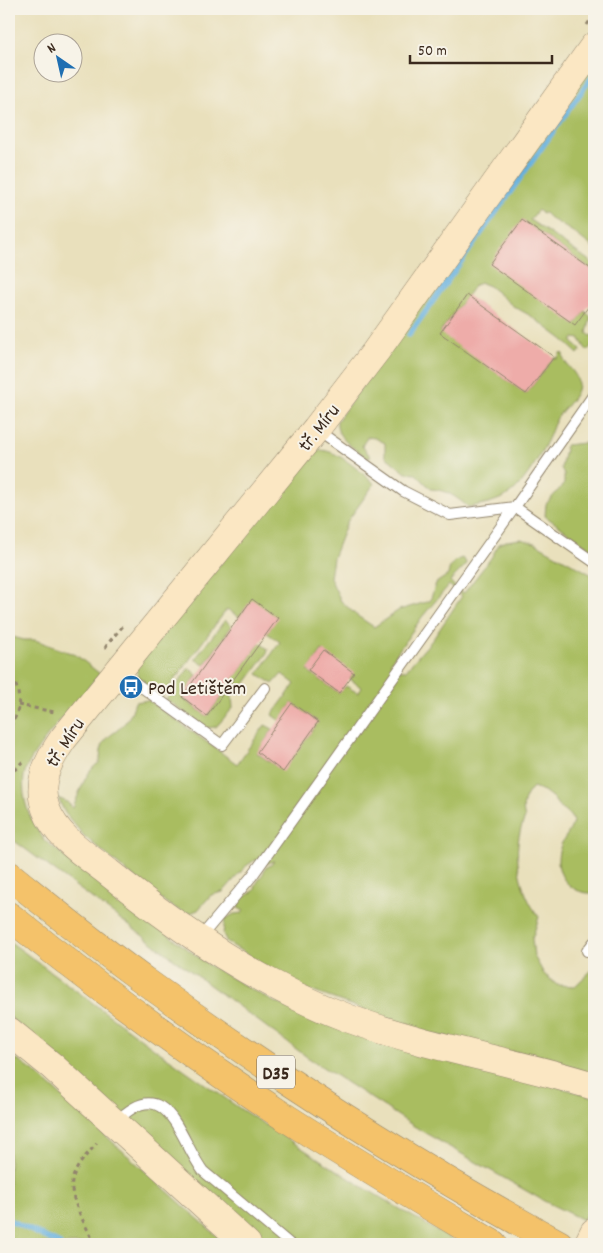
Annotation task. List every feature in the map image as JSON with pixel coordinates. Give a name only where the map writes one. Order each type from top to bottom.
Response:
[{"type":"highway","name":"D35","points":[[9,875],[149,984],[300,1089],[433,1173],[559,1244]]},
{"type":"highway","name":"D35","points":[[9,916],[125,1006],[277,1111],[366,1168],[493,1244]]},
{"type":"main road","name":"tř. Míru","points":[[198,939],[122,884],[70,842],[52,822],[43,801],[42,780],[49,761],[79,718],[316,430],[376,351],[594,46]]},
{"type":"main road","points":[[198,939],[275,986],[351,1019],[430,1044],[594,1086]]},
{"type":"main road","points":[[9,1031],[52,1066],[247,1244]]},
{"type":"main road","points":[[588,1244],[594,1232]]},
{"type":"lane","points":[[198,939],[252,876],[594,394]]},
{"type":"lane","points":[[316,430],[403,491],[450,515],[515,506],[594,562]]},
{"type":"lane","points":[[118,670],[222,745],[264,688]]},
{"type":"lane","points":[[588,951],[594,942]]},
{"type":"lane","points":[[115,1123],[135,1106],[152,1104],[164,1109],[178,1126],[194,1160],[203,1171],[290,1244]]},
{"type":"path","points":[[9,670],[17,686],[19,696],[17,713],[9,729]]},
{"type":"path","points":[[18,705],[79,718]]},
{"type":"path","points":[[95,1244],[78,1209],[71,1184],[78,1168],[97,1143]]},
{"type":"green space","points":[[594,61],[594,248],[545,213],[541,213],[538,210],[530,220],[594,264],[594,271],[522,220],[575,325],[585,311],[591,317],[587,333],[591,336],[594,333],[594,343],[587,351],[580,339],[574,338],[572,342],[581,350],[578,354],[562,339],[531,316],[513,306],[489,286],[481,283],[475,285],[440,332],[526,394],[554,357],[557,359],[561,352],[565,362],[576,376],[578,384],[573,398],[556,420],[536,461],[517,487],[508,495],[497,500],[468,507],[451,495],[431,489],[416,474],[406,473],[385,456],[385,443],[375,438],[367,437],[362,446],[371,457],[367,458],[342,438],[337,427],[337,421]]},
{"type":"green space","points":[[594,438],[594,551],[545,516],[546,504],[564,484],[564,474],[561,468],[566,445],[592,442]]},
{"type":"green space","points":[[319,450],[333,453],[353,466],[374,484],[347,522],[333,558],[330,578],[341,601],[356,615],[374,627],[399,610],[430,601],[436,583],[448,575],[452,564],[462,558],[466,562],[465,566],[450,581],[458,590],[464,593],[491,558],[499,544],[506,541],[521,539],[535,543],[594,576],[594,893],[585,893],[577,890],[565,880],[558,865],[558,857],[561,844],[571,828],[573,820],[567,812],[560,808],[553,798],[544,791],[533,787],[527,794],[524,802],[525,818],[520,830],[518,856],[519,869],[526,895],[539,917],[532,939],[534,956],[544,974],[557,985],[575,986],[594,968],[594,1077],[423,1031],[298,986],[227,942],[223,934],[225,919],[244,911],[238,908],[241,897],[255,890],[256,884],[265,868],[274,861],[262,865],[255,860],[246,866],[223,892],[211,895],[198,910],[190,913],[182,912],[160,899],[84,836],[65,813],[58,798],[67,802],[73,808],[87,776],[100,762],[102,746],[105,741],[127,720],[135,702],[148,700],[237,764],[265,725],[273,729],[257,753],[283,771],[318,722],[292,703],[280,721],[272,715],[295,684],[282,674],[273,684],[258,674],[280,642],[267,633],[277,618],[252,600],[239,617],[227,609],[162,697],[142,681],[136,667],[312,452]],"holes":[[[449,585],[462,596],[433,639],[406,670],[401,670],[390,663],[422,617]],[[322,650],[353,673],[350,679],[362,688],[358,693],[346,686],[339,693],[308,671]]]},
{"type":"green space","points":[[225,620],[232,626],[204,665],[195,659]]},
{"type":"green space","points":[[9,636],[24,640],[35,640],[76,655],[100,674],[45,739],[27,766],[23,785],[26,803],[35,826],[45,841],[210,966],[272,1001],[314,1019],[594,1097],[594,1202],[583,1220],[544,1201],[420,1130],[307,1057],[9,837]]},
{"type":"green space","points":[[260,643],[268,649],[267,654],[242,688],[232,681]]},
{"type":"green space","points":[[189,668],[197,675],[182,698],[207,716],[226,691],[232,696],[233,708],[216,727],[206,728],[166,699]]},
{"type":"green space","points":[[9,941],[155,1049],[242,1110],[363,1187],[459,1244],[262,1244],[58,1057],[9,1017]]},
{"type":"green space","points":[[9,1054],[37,1074],[226,1244],[9,1244]]},
{"type":"building","points":[[522,220],[594,271],[594,299],[575,325],[489,264]]},
{"type":"building","points":[[467,295],[554,357],[526,394],[440,333]]},
{"type":"building","points":[[252,599],[278,618],[207,716],[182,697]]},
{"type":"building","points":[[323,650],[354,673],[339,693],[308,670]]},
{"type":"building","points":[[292,703],[318,722],[283,772],[257,752]]},
{"type":"waterway","points":[[409,335],[594,74]]},
{"type":"waterway","points":[[9,1220],[60,1244]]},
{"type":"place","name":"Pod Letištěm","points":[[131,687]]}]
